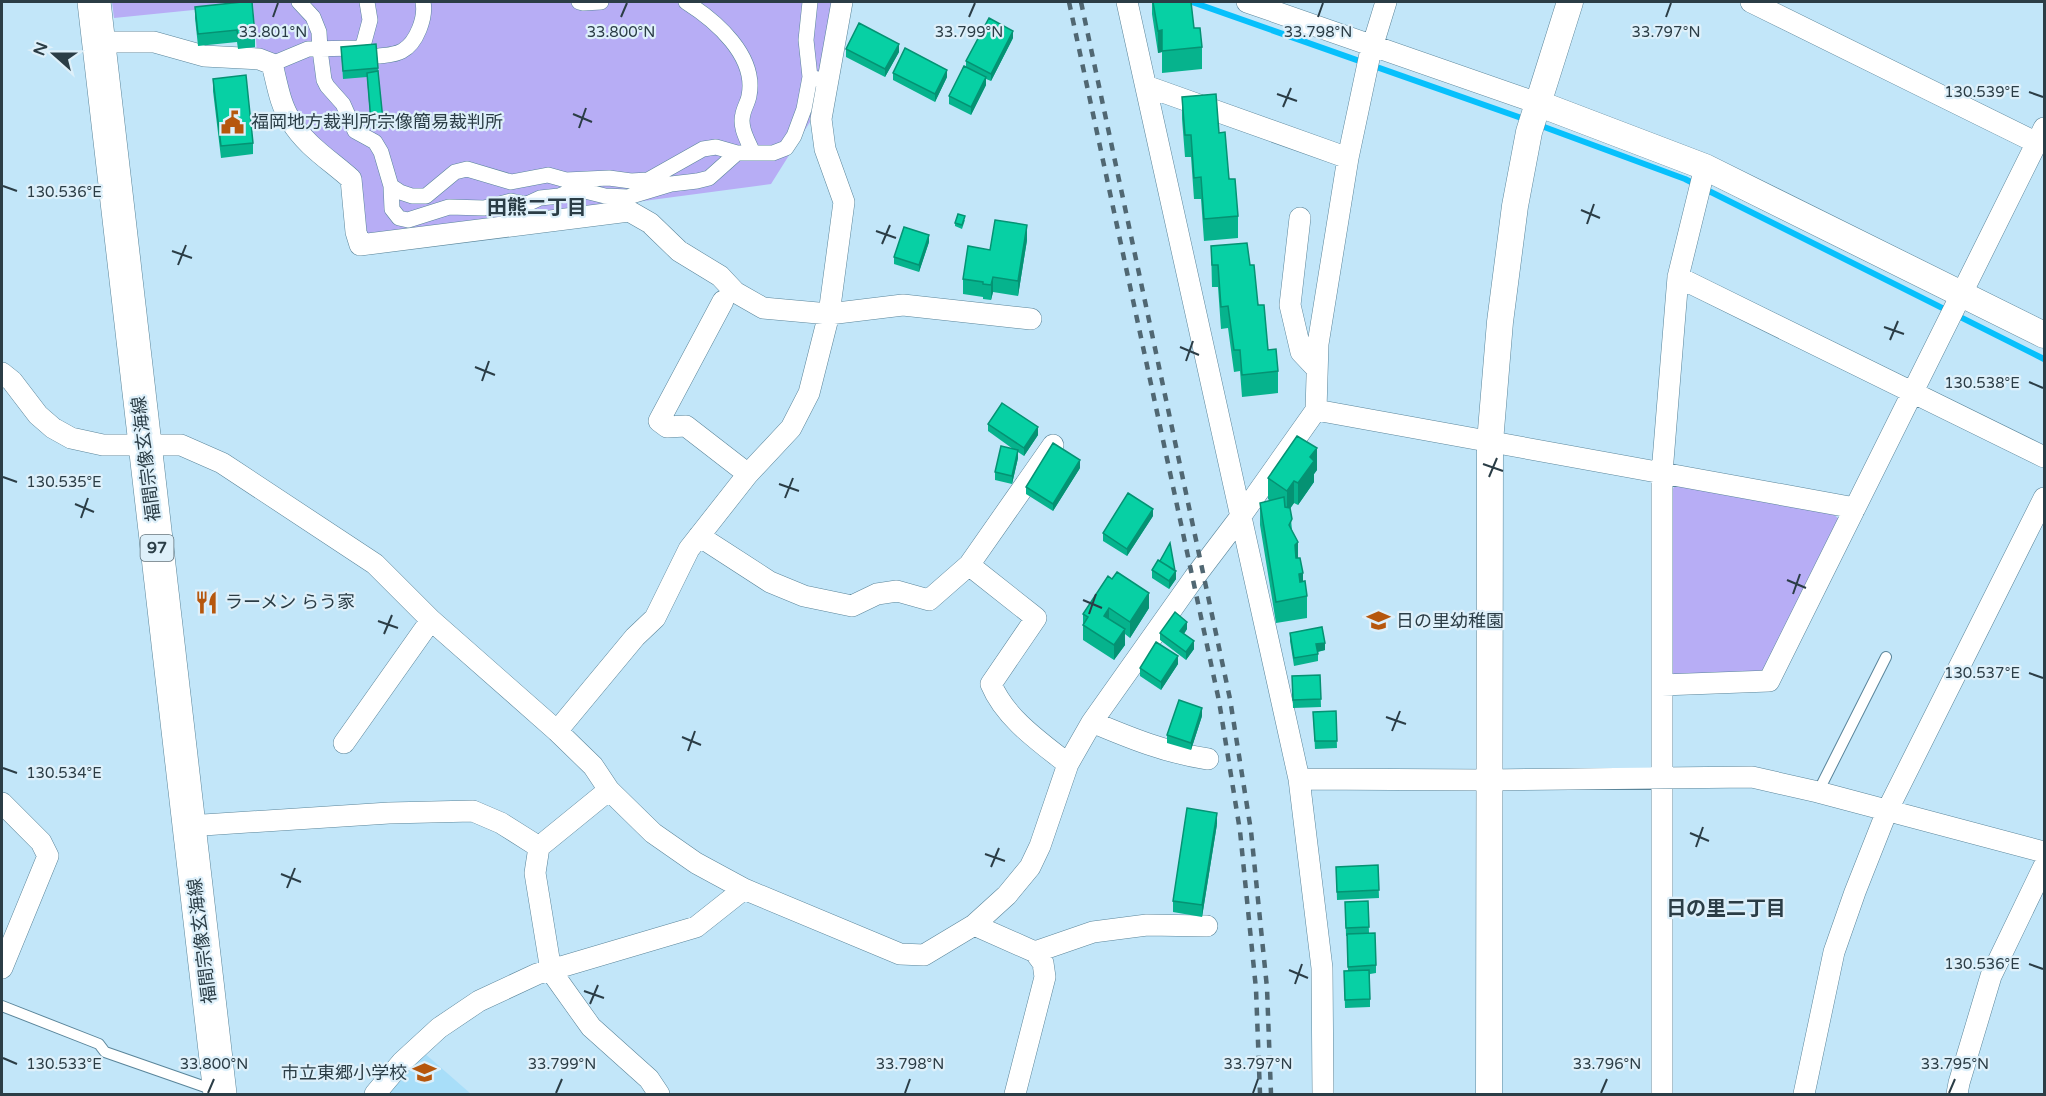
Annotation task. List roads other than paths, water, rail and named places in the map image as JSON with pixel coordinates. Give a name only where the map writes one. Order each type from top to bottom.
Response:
[{"type":"main road","name":"福間宗像玄海線","points":[[94,2],[220,1093]]},
{"type":"street","points":[[299,2],[313,17],[319,32],[324,80],[327,86],[342,104],[355,131],[375,142],[381,152],[391,186],[392,209],[395,215],[408,220],[449,207],[484,207],[511,201],[527,204],[540,198],[568,193],[572,184]]},
{"type":"street","points":[[98,42],[154,42],[204,56],[259,59],[272,64],[308,49],[363,46],[370,20],[367,2]]},
{"type":"street","points":[[379,56],[396,54],[410,45],[424,16],[423,2]]},
{"type":"street","points":[[579,2],[601,2]]},
{"type":"street","points":[[686,2],[716,24],[734,43],[744,60],[749,75],[749,96],[742,115],[742,123],[753,153]]},
{"type":"street","points":[[557,731],[635,638],[655,618],[689,549],[748,474],[791,428],[809,393],[829,314],[844,202],[825,148],[818,79],[806,40],[810,2]]},
{"type":"street","points":[[572,184],[609,178],[631,181],[648,180],[704,148],[716,147],[737,153],[773,153],[786,148],[818,79],[842,2]]},
{"type":"street","points":[[1127,2],[1299,778],[1322,968],[1323,1095]]},
{"type":"street","points":[[1247,2],[1369,57],[1534,114],[1702,180],[1962,294],[2044,335]]},
{"type":"street","points":[[2,373],[12,381],[38,415],[53,428],[71,438],[103,445],[145,443],[181,445],[222,463],[375,564],[431,620],[557,731],[593,766],[609,790],[653,833],[696,863],[744,889],[900,954],[924,955],[975,925],[1007,895],[1030,867],[1040,846],[1068,764],[1092,722],[1316,410],[1318,344],[1348,158],[1369,57],[1386,2]]},
{"type":"street","points":[[1489,1095],[1490,442],[1500,322],[1515,206],[1534,114],[1570,2]]},
{"type":"street","points":[[1662,685],[1770,681],[2041,136],[1751,2]]},
{"type":"street","points":[[272,64],[285,110],[291,122],[306,140],[351,179],[356,232],[360,245],[629,211],[650,223],[679,251],[720,276],[735,292],[763,308],[829,314],[903,305],[1031,319]]},
{"type":"street","points":[[1146,86],[1348,158]]},
{"type":"street","points":[[391,186],[412,196],[426,196],[455,172],[467,169],[511,182],[548,175],[605,196],[628,197],[670,184],[709,178],[737,153]]},
{"type":"street","points":[[1662,1095],[1662,473],[1678,277],[1702,180]]},
{"type":"street","points":[[1300,218],[1290,305],[1301,352],[1317,369]]},
{"type":"street","points":[[1678,277],[2044,457]]},
{"type":"street","points":[[723,301],[659,421],[667,427],[686,426],[748,474]]},
{"type":"street","points":[[1316,410],[1855,508]]},
{"type":"street","points":[[699,536],[770,582],[804,596],[852,606],[877,594],[897,591],[929,600],[969,565],[1053,445]]},
{"type":"street","points":[[1804,1095],[1834,952],[1887,811],[2044,498]]},
{"type":"street","points":[[969,565],[1035,618],[991,684],[998,700],[1013,717],[1068,764]]},
{"type":"street","points":[[344,743],[431,620]]},
{"type":"street","points":[[1092,722],[1141,743],[1208,759]]},
{"type":"street","points":[[1299,778],[1488,780],[1752,777],[1818,792],[2044,852]]},
{"type":"street","points":[[609,790],[539,847],[535,873],[551,971],[591,1027],[650,1079],[659,1095]]},
{"type":"street","points":[[2,803],[41,842],[48,856],[2,968]]},
{"type":"street","points":[[188,826],[389,813],[473,811],[501,823],[539,847]]},
{"type":"street","points":[[1957,1095],[1991,976],[2044,866]]},
{"type":"street","points":[[375,1095],[402,1062],[439,1028],[479,1001],[537,974],[696,927],[744,889]]},
{"type":"street","points":[[975,925],[1035,952],[1043,963],[1045,977],[1015,1095]]},
{"type":"street","points":[[1035,952],[1093,932],[1147,925],[1207,926]]},
{"type":"lane","points":[[1818,792],[1886,657]]},
{"type":"lane","points":[[2,1006],[99,1044],[105,1052],[220,1093]]},
{"type":"waterway","points":[[1192,2],[1527,120]]},
{"type":"waterway","points":[[1536,124],[1685,179],[2044,359]]},
{"type":"railway","points":[[1069,2],[1219,701],[1240,831],[1256,989],[1260,1094]]},
{"type":"railway","points":[[1081,2],[1230,699],[1251,831],[1267,988],[1271,1094]]},
{"type":"place","name":"福岡地方裁判所宗像簡易裁判所","points":[[233,122]]},
{"type":"place","name":"ラーメン らう家","points":[[207,602]]},
{"type":"place","name":"日の里幼稚園","points":[[1378,621]]},
{"type":"place","name":"市立東郷小学校","points":[[425,1073]]},
{"type":"district","name":"田熊二丁目","points":[[537,208]]},
{"type":"district","name":"日の里二丁目","points":[[1726,909]]}]
